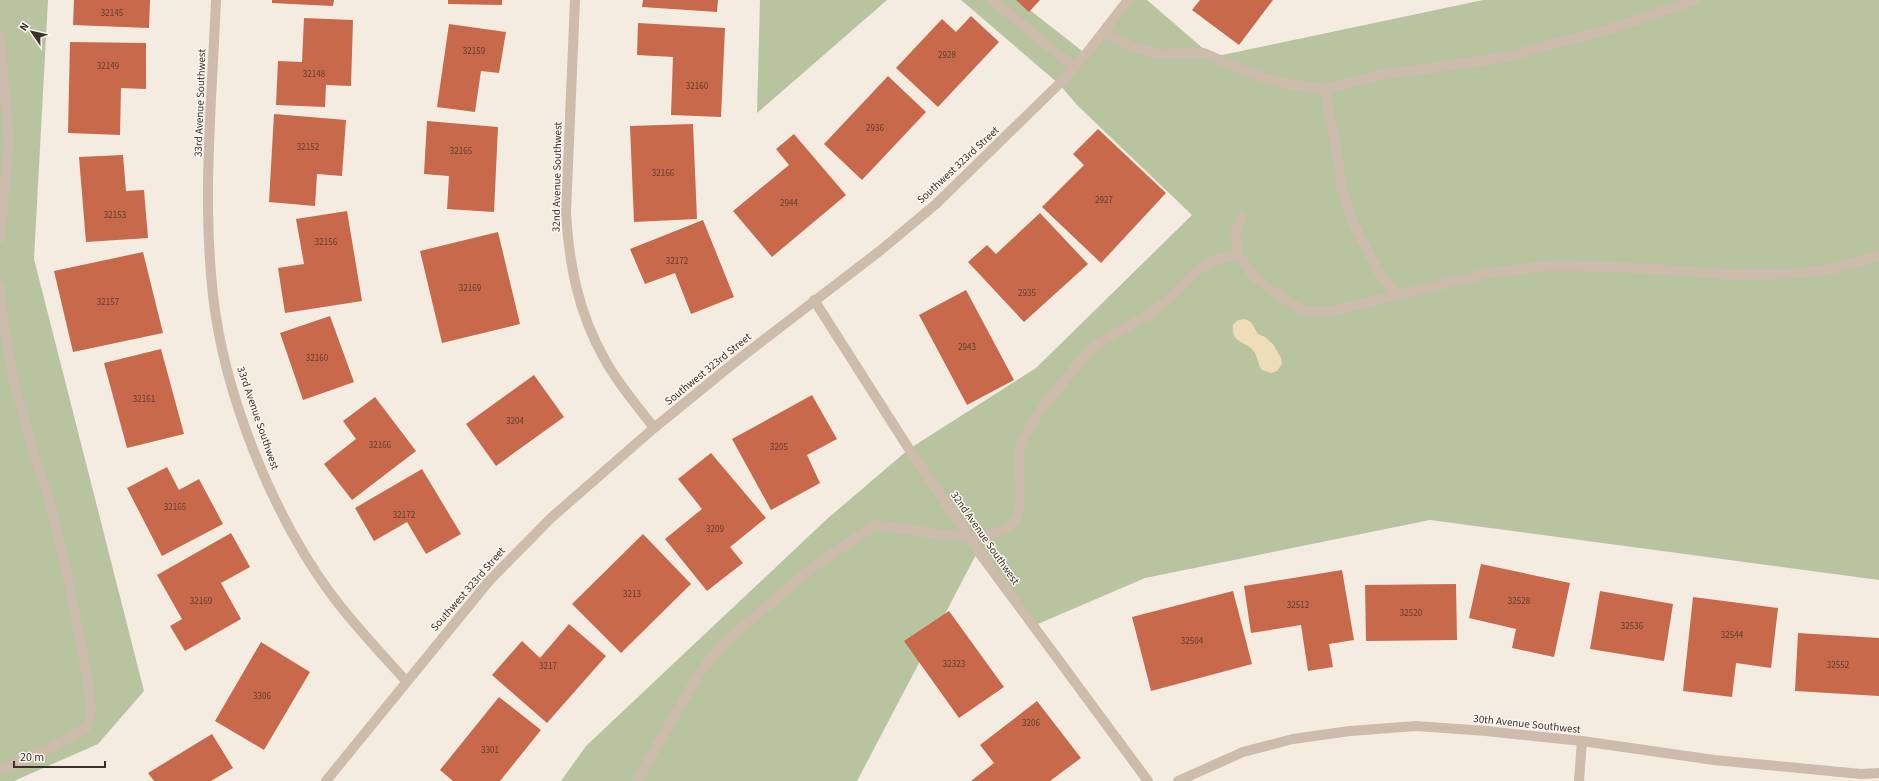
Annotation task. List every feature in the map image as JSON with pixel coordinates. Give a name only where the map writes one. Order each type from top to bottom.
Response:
[{"type":"street","name":"33rd Avenue Southwest","points":[[216,0],[208,195],[209,246],[215,303],[223,349],[236,398],[268,482],[307,560],[358,628],[406,681]]},
{"type":"street","name":"32nd Avenue Southwest","points":[[575,0],[566,212],[572,274],[589,330],[604,360],[654,428]]},
{"type":"street","points":[[992,0],[1074,68]]},
{"type":"street","name":"Southwest 323rd Street","points":[[326,781],[489,581],[518,550],[551,518],[654,428],[814,300],[881,250],[936,204],[992,151],[1074,68],[1128,0]]},
{"type":"street","points":[[1103,33],[1136,48],[1159,54],[1204,53],[1250,73],[1281,83],[1324,89],[1382,75],[1506,57],[1610,29],[1695,0]]},
{"type":"street","points":[[0,36],[9,143],[0,238]]},
{"type":"street","points":[[1324,89],[1335,140],[1342,189],[1353,223],[1378,273],[1398,296]]},
{"type":"street","points":[[1242,217],[1235,231],[1238,255],[1252,274],[1269,289],[1302,310],[1322,312],[1398,296],[1489,272],[1547,266],[1658,269],[1733,275],[1790,274],[1837,268],[1879,256]]},
{"type":"street","points":[[637,781],[698,675],[725,642],[813,567],[875,525],[968,536],[992,534],[1012,524],[1017,515],[1020,503],[1018,458],[1024,438],[1037,415],[1090,350],[1152,313],[1199,270],[1212,261],[1238,255]]},
{"type":"street","points":[[0,286],[3,323],[14,382],[32,448],[49,498],[70,588],[88,677],[90,718],[85,729],[52,747],[0,770]]},
{"type":"street","name":"32nd Avenue Southwest","points":[[814,300],[909,448],[968,536],[1148,781]]},
{"type":"street","name":"30th Avenue Southwest","points":[[1178,781],[1243,752],[1293,739],[1350,731],[1416,726],[1486,731],[1582,741],[1714,760],[1861,774],[1879,773]]},
{"type":"street","points":[[1579,781],[1582,741]]},
{"type":"green space","points":[[0,0],[48,0],[34,259],[144,691],[98,744],[14,781],[0,781]]},
{"type":"green space","points":[[760,0],[887,0],[757,113]]},
{"type":"green space","points":[[961,0],[1017,0],[1086,54],[1128,0],[1147,0],[1213,57],[1483,0],[1879,0],[1879,580],[1430,520],[1145,578],[1033,626],[978,551],[857,781],[561,781],[586,746],[827,519],[909,449],[1036,368],[1192,215],[1077,105],[1059,84]]},
{"type":"sand","points":[[1245,319],[1251,322],[1258,334],[1265,337],[1273,344],[1281,358],[1282,364],[1277,371],[1271,373],[1262,370],[1252,349],[1240,342],[1234,336],[1233,325],[1238,320]]},
{"type":"building","points":[[74,0],[150,0],[149,28],[73,25]]},
{"type":"building","points":[[272,0],[334,0],[333,6],[272,3]]},
{"type":"building","points":[[448,0],[502,0],[502,5],[448,4]]},
{"type":"building","points":[[643,0],[718,0],[717,12],[642,7]]},
{"type":"building","points":[[1016,0],[1040,0],[1029,12]]},
{"type":"building","points":[[1200,0],[1273,0],[1239,45],[1192,10]]},
{"type":"building","points":[[971,16],[999,42],[938,107],[896,68],[942,19],[956,32]]},
{"type":"building","points":[[304,18],[353,20],[351,86],[326,85],[325,107],[276,105],[278,61],[302,62]]},
{"type":"building","points":[[638,23],[725,28],[721,117],[671,115],[673,57],[637,55]]},
{"type":"building","points":[[449,24],[506,32],[499,73],[481,71],[475,112],[437,107]]},
{"type":"building","points":[[70,42],[146,43],[146,89],[121,88],[120,135],[68,133]]},
{"type":"building","points":[[888,76],[926,112],[862,180],[824,144]]},
{"type":"building","points":[[274,114],[346,120],[342,176],[317,174],[315,206],[269,202]]},
{"type":"building","points":[[427,121],[498,127],[494,212],[447,209],[449,176],[424,174]]},
{"type":"building","points":[[693,124],[697,219],[634,222],[630,126]]},
{"type":"building","points":[[1098,129],[1166,193],[1101,263],[1042,207],[1084,165],[1073,154]]},
{"type":"building","points":[[794,134],[846,195],[772,257],[733,211],[789,165],[776,149]]},
{"type":"building","points":[[123,155],[126,191],[144,190],[148,238],[86,242],[79,157]]},
{"type":"building","points":[[347,211],[362,301],[285,313],[278,268],[304,264],[296,219]]},
{"type":"building","points":[[1040,213],[1088,264],[1024,322],[968,262],[987,245],[996,254]]},
{"type":"building","points":[[703,220],[734,297],[691,314],[675,273],[645,284],[630,249]]},
{"type":"building","points":[[498,232],[520,324],[442,343],[420,251]]},
{"type":"building","points":[[143,252],[163,333],[73,352],[54,271]]},
{"type":"building","points":[[966,290],[1014,380],[967,405],[919,315]]},
{"type":"building","points":[[330,316],[354,382],[303,400],[280,333]]},
{"type":"building","points":[[161,349],[184,434],[127,448],[104,363]]},
{"type":"building","points":[[534,375],[564,417],[496,466],[466,424]]},
{"type":"building","points":[[812,395],[837,439],[807,455],[820,483],[771,510],[732,439]]},
{"type":"building","points":[[375,397],[416,451],[352,500],[324,464],[356,439],[343,421]]},
{"type":"building","points":[[711,453],[766,518],[730,547],[743,563],[707,591],[665,539],[702,509],[678,479]]},
{"type":"building","points":[[167,467],[179,490],[199,479],[223,524],[162,556],[127,488]]},
{"type":"building","points":[[422,469],[461,534],[426,554],[407,522],[374,541],[355,508]]},
{"type":"building","points":[[231,533],[250,567],[221,583],[241,619],[185,651],[170,626],[182,619],[157,575]]},
{"type":"building","points":[[643,534],[691,584],[621,653],[572,604]]},
{"type":"building","points":[[1481,564],[1570,583],[1554,657],[1512,648],[1516,629],[1469,618]]},
{"type":"building","points":[[1342,570],[1354,640],[1329,644],[1333,667],[1308,671],[1301,625],[1251,633],[1244,586]]},
{"type":"building","points":[[1456,584],[1457,640],[1366,641],[1365,585]]},
{"type":"building","points":[[1233,591],[1252,664],[1151,691],[1132,617]]},
{"type":"building","points":[[1600,591],[1673,604],[1664,661],[1590,649]]},
{"type":"building","points":[[1693,597],[1778,608],[1771,668],[1736,663],[1732,697],[1683,691]]},
{"type":"building","points":[[949,611],[1004,687],[959,718],[904,641]]},
{"type":"building","points":[[569,624],[606,656],[547,723],[492,675],[522,641],[540,658]]},
{"type":"building","points":[[1798,633],[1879,638],[1879,696],[1795,691]]},
{"type":"building","points":[[261,642],[310,672],[264,750],[215,721]]},
{"type":"building","points":[[499,697],[541,730],[500,781],[453,781],[440,770]]},
{"type":"building","points":[[1037,701],[1081,758],[1050,781],[971,781],[994,763],[980,745]]},
{"type":"building","points":[[212,734],[233,768],[211,781],[154,781],[148,773]]}]
